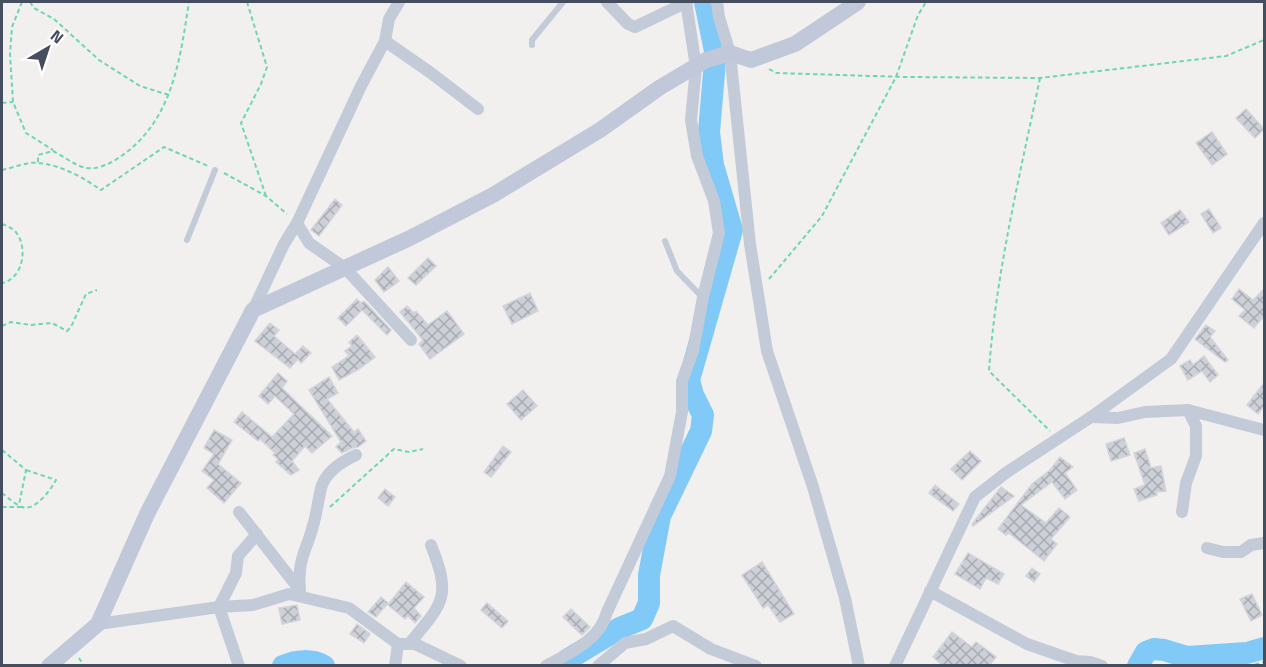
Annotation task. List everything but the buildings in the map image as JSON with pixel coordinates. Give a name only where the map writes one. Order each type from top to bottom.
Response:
[{"type":"street","points":[[49,666],[98,624],[147,514],[253,310],[284,244],[297,224],[361,86],[385,41],[390,19],[399,2]]},
{"type":"street","points":[[547,665],[594,637],[604,624],[616,592],[670,476],[682,412],[682,381],[693,351],[703,297],[719,233],[714,201],[698,156],[691,120],[696,66],[686,2],[635,27],[628,24],[607,2]]},
{"type":"street","points":[[717,2],[730,53],[750,244],[767,351],[813,487],[845,598],[859,666]]},
{"type":"street","points":[[253,310],[410,238],[493,195],[600,130],[659,88],[706,60],[730,53],[751,60],[795,44],[858,2]]},
{"type":"street","points":[[385,41],[477,109]]},
{"type":"street","points":[[895,666],[975,497],[1007,472],[1091,417],[1171,359],[1264,223]]},
{"type":"street","points":[[297,224],[309,243],[345,268],[411,340]]},
{"type":"street","points":[[1091,417],[1118,418],[1145,412],[1188,410],[1264,430]]},
{"type":"street","points":[[1182,512],[1186,483],[1196,456],[1197,426],[1188,410]]},
{"type":"street","points":[[302,594],[298,572],[313,527],[322,486],[341,462],[356,454]]},
{"type":"street","points":[[239,512],[302,594]]},
{"type":"street","points":[[239,666],[219,607],[236,573],[238,556],[257,534]]},
{"type":"street","points":[[1207,548],[1223,552],[1241,552],[1251,545],[1264,543]]},
{"type":"street","points":[[395,666],[403,644],[442,600],[443,581],[431,545]]},
{"type":"street","points":[[930,591],[1027,644],[1076,661],[1102,666]]},
{"type":"street","points":[[98,624],[219,607],[253,605],[290,594],[302,594],[350,608],[403,644],[415,644],[461,666]]},
{"type":"street","points":[[598,666],[625,643],[646,639],[673,626],[730,661],[756,666]]},
{"type":"lane","points":[[532,45],[532,40],[563,2]]},
{"type":"lane","points":[[187,240],[215,170]]},
{"type":"lane","points":[[665,241],[677,271],[703,297]]},
{"type":"path","points":[[22,2],[12,27],[10,54],[13,102],[26,133],[53,151],[87,168],[108,165],[132,149],[155,122],[169,95],[179,63],[189,2]]},
{"type":"path","points":[[30,2],[34,8],[54,20],[99,60],[140,86],[169,95]]},
{"type":"path","points":[[247,2],[267,67],[242,123],[266,196]]},
{"type":"path","points":[[757,292],[822,216],[896,77],[918,15],[926,2]]},
{"type":"path","points":[[751,60],[776,73],[1040,78],[1226,56],[1264,40]]},
{"type":"path","points":[[1040,78],[1000,274],[989,371],[1058,438]]},
{"type":"path","points":[[2,103],[13,102]]},
{"type":"path","points":[[2,170],[39,162],[63,169],[101,190],[164,147],[266,196],[297,224]]},
{"type":"path","points":[[39,162],[38,155],[53,151]]},
{"type":"path","points":[[2,224],[15,231],[22,249],[20,271],[9,282],[2,284]]},
{"type":"path","points":[[2,326],[10,322],[31,325],[52,323],[67,331],[86,294],[97,290]]},
{"type":"path","points":[[327,510],[394,449],[409,452],[423,449]]},
{"type":"path","points":[[2,450],[26,470],[56,480],[49,492],[29,507],[2,507]]},
{"type":"path","points":[[21,506],[26,470]]},
{"type":"path","points":[[2,493],[21,506]]},
{"type":"path","points":[[1240,666],[1264,662]]},
{"type":"waterway","points":[[705,2],[715,51]]},
{"type":"waterway","points":[[567,660],[620,628],[642,619],[649,603],[649,575],[660,516],[701,431],[703,415],[693,395],[689,380],[732,230],[713,165],[709,132],[715,61]]},
{"type":"waterway","points":[[1138,666],[1146,652],[1154,649],[1187,657],[1247,653],[1264,648]]},
{"type":"waterway","points":[[283,666],[304,661],[324,666]]}]
